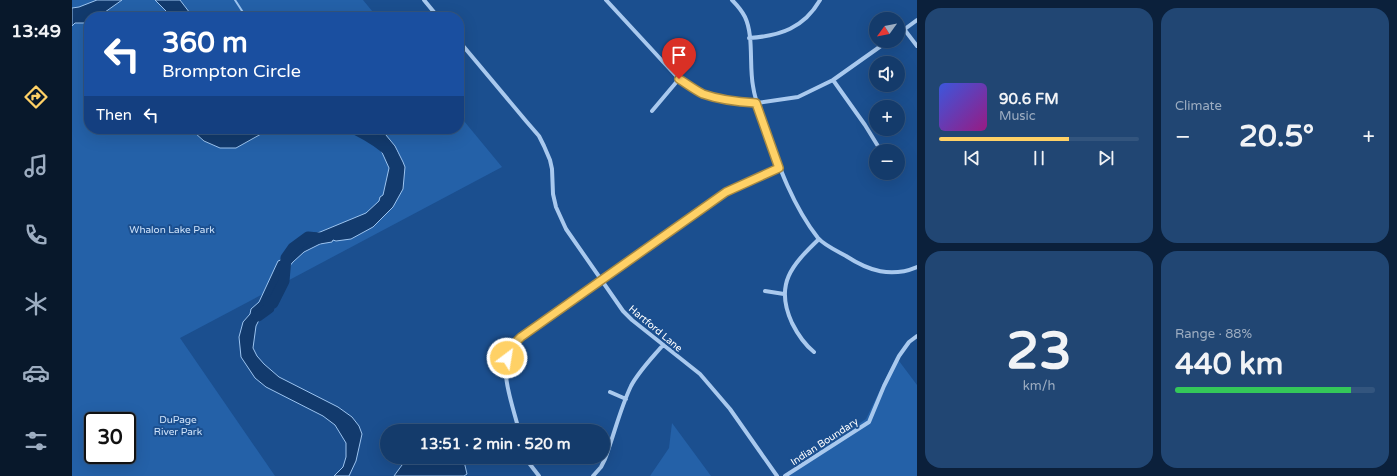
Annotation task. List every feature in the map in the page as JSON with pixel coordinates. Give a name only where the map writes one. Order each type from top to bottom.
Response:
[{"type":"street","points":[[424,0],[434,12]]},
{"type":"street","points":[[606,0],[679,79],[702,93],[724,100],[756,103],[798,97],[833,80],[878,48]]},
{"type":"street","points":[[732,0],[745,17],[749,38],[751,76],[756,103],[779,168],[797,205],[819,239],[853,261],[874,270],[891,273],[907,272],[917,267]]},
{"type":"street","points":[[749,38],[768,37],[785,32],[810,16],[820,0]]},
{"type":"street","points":[[905,28],[917,20]]},
{"type":"street","points":[[905,30],[917,46]]},
{"type":"street","name":"Hartford Lane","points":[[464,47],[530,126],[544,146],[550,160],[553,194],[560,218],[566,230],[623,311],[700,374],[730,409],[776,476]]},
{"type":"street","points":[[652,111],[679,79]]},
{"type":"street","points":[[833,80],[877,144]]},
{"type":"street","points":[[517,424],[505,373],[505,365],[509,351],[521,337],[726,192],[779,168]]},
{"type":"street","points":[[814,352],[804,344],[794,327],[788,313],[784,294],[790,272],[795,264],[819,239]]},
{"type":"street","points":[[765,291],[784,294]]},
{"type":"street","name":"Indian Boundary","points":[[785,476],[869,422],[899,356],[909,342],[917,336]]},
{"type":"street","points":[[593,476],[602,467],[626,399],[639,373],[663,345]]},
{"type":"street","points":[[610,392],[626,399]]},
{"type":"street","points":[[530,464],[539,476]]},
{"type":"green space","name":"Whalon Lake Park","points":[[72,0],[363,0],[373,12],[84,12],[84,134],[464,134],[464,121],[502,167],[180,338],[275,476],[72,476]]},
{"type":"green space","points":[[896,357],[917,385],[917,476],[785,476],[820,453],[818,451],[866,419]]},
{"type":"green space","points":[[672,423],[711,476],[650,476],[669,448]]},
{"type":"shaded area","points":[[97,0],[122,0],[105,12],[84,12],[84,23],[75,23],[72,26],[72,8]]},
{"type":"shaded area","points":[[155,0],[180,0],[189,12],[166,12]]},
{"type":"shaded area","points":[[196,134],[261,134],[236,148],[220,148],[204,141]]},
{"type":"shaded area","points":[[365,134],[385,134],[395,146],[405,167],[403,189],[393,207],[373,227],[351,239],[333,240],[332,242],[320,244],[304,252],[293,262],[288,268],[284,281],[273,303],[269,302],[269,308],[261,316],[256,326],[253,348],[257,356],[264,364],[279,377],[338,407],[352,417],[359,426],[362,434],[356,461],[349,476],[334,476],[343,467],[346,457],[346,443],[335,425],[323,416],[266,387],[255,378],[241,357],[239,337],[243,322],[250,314],[251,309],[259,302],[278,261],[286,258],[293,248],[308,237],[366,213],[379,201],[380,197],[383,195],[389,168],[380,148],[381,144]]},
{"type":"shaded area","points":[[465,464],[467,474],[464,476],[394,476],[402,465]]},
{"type":"waterway","points":[[235,0],[243,12]]},
{"type":"waterway","points":[[365,134],[384,146],[392,154]]},
{"type":"waterway","points":[[258,316],[269,308],[269,302],[273,303],[284,281],[286,258],[293,248],[308,237],[319,238]]},
{"type":"route","points":[[507,358],[509,351],[521,337],[726,192],[779,168],[756,103],[724,100],[702,93],[679,79]]},
{"type":"park label","name":"DuPage River Park","points":[[178,424]]}]
